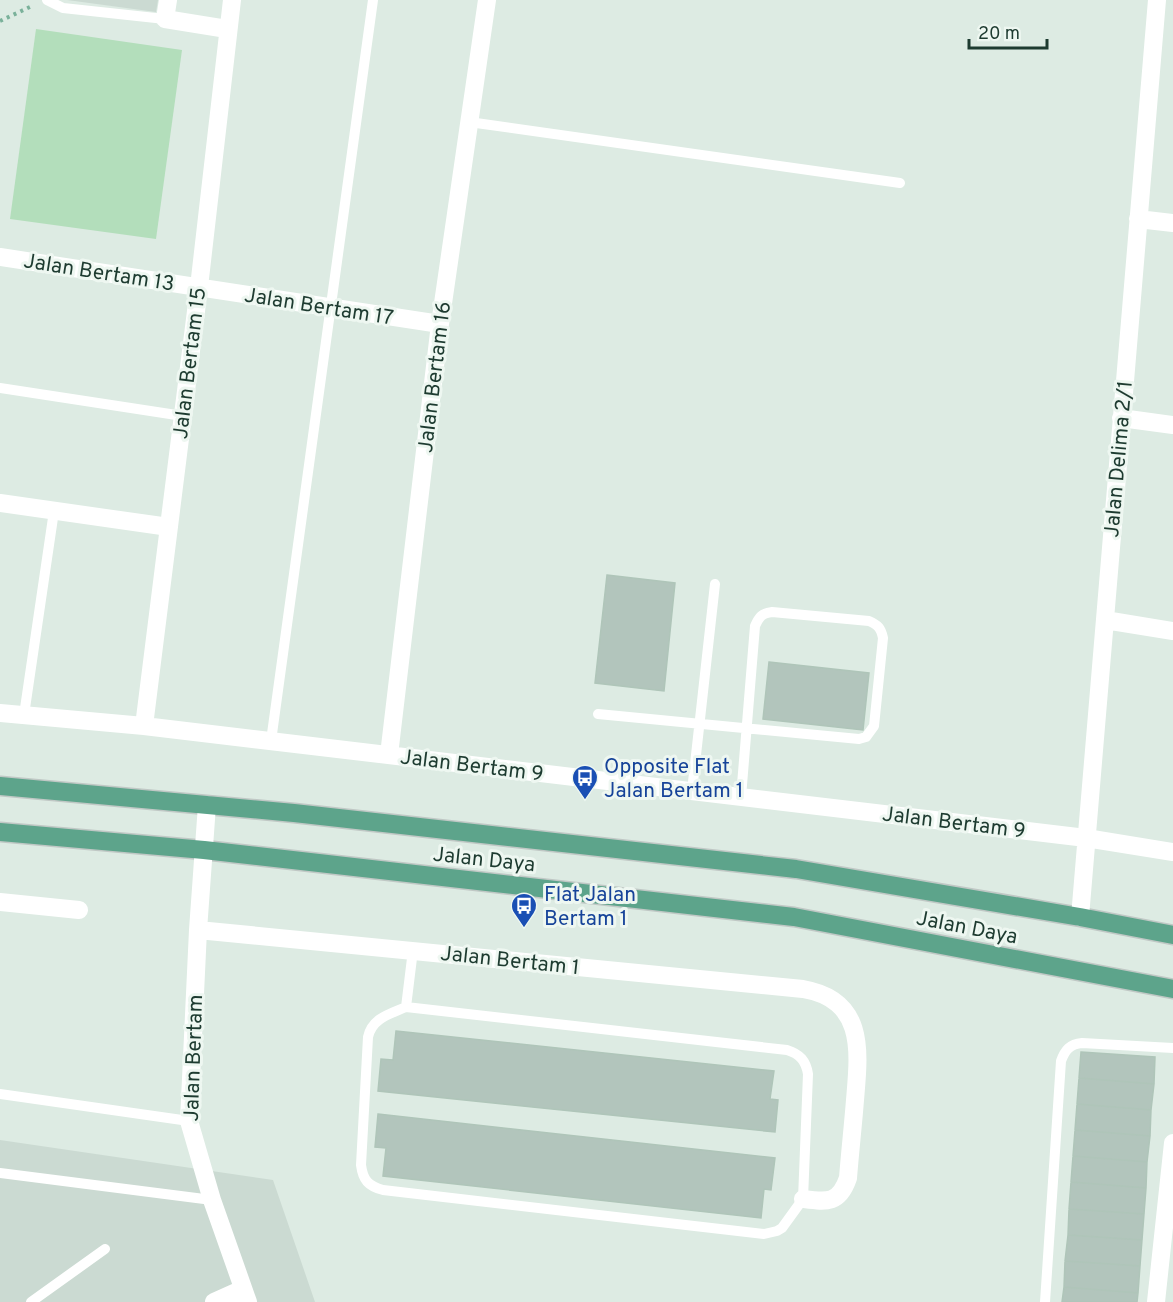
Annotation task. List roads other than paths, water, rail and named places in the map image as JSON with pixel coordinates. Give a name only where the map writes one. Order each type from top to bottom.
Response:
[{"type":"main road","name":"Jalan Daya","points":[[0,786],[294,813],[796,869],[1173,935]]},
{"type":"main road","name":"Jalan Daya","points":[[0,832],[204,850],[794,917],[1173,989]]},
{"type":"street","points":[[168,0],[165,19],[227,29]]},
{"type":"street","name":"Jalan Bertam 15","points":[[144,726],[232,0]]},
{"type":"street","name":"Jalan Bertam 16","points":[[389,755],[440,324],[487,0]]},
{"type":"street","name":"Jalan Delima 2/1","points":[[1080,917],[1157,0]]},
{"type":"street","points":[[1138,219],[1173,223]]},
{"type":"street","name":"Jalan Bertam 13","points":[[0,257],[199,287]]},
{"type":"street","name":"Jalan Bertam 17","points":[[199,287],[440,324]]},
{"type":"street","points":[[1121,418],[1173,425]]},
{"type":"street","points":[[0,503],[169,527]]},
{"type":"street","points":[[1105,620],[1173,631]]},
{"type":"street","name":"Jalan Bertam 9","points":[[0,713],[144,726],[272,741],[1086,838],[1173,852]]},
{"type":"street","name":"Jalan Bertam","points":[[207,805],[198,930],[189,1121],[212,1200],[246,1296]]},
{"type":"street","points":[[0,902],[79,910]]},
{"type":"street","name":"Jalan Bertam 1","points":[[198,930],[804,989],[822,994],[840,1006],[852,1023],[858,1047],[848,1178],[844,1190],[831,1200],[803,1199]]},
{"type":"street","points":[[1156,1302],[1173,1143]]},
{"type":"street","points":[[214,1302],[246,1296]]},
{"type":"lane","points":[[47,0],[63,8],[165,19]]},
{"type":"lane","points":[[272,741],[373,0]]},
{"type":"lane","points":[[469,122],[900,183]]},
{"type":"lane","points":[[0,388],[183,416]]},
{"type":"lane","points":[[24,715],[54,511]]},
{"type":"lane","points":[[692,791],[715,584]]},
{"type":"lane","points":[[598,714],[747,727],[859,739],[866,737],[874,726],[883,638],[882,630],[876,624],[869,621],[772,612],[764,613],[758,618],[755,626],[747,727],[741,797]]},
{"type":"lane","points":[[406,1007],[413,950]]},
{"type":"lane","points":[[406,1007],[787,1050],[795,1053],[807,1065],[808,1074],[803,1199],[782,1228],[777,1232],[764,1234],[373,1187],[366,1182],[361,1165],[368,1037],[376,1020],[406,1007]]},
{"type":"lane","points":[[1045,1302],[1061,1061],[1064,1054],[1074,1044],[1082,1043],[1173,1048]]},
{"type":"lane","points":[[0,1094],[189,1121]]},
{"type":"lane","points":[[0,1173],[212,1200]]},
{"type":"lane","points":[[31,1302],[105,1249]]},
{"type":"place","name":"Opposite Flat Jalan Bertam 1","points":[[585,801]]},
{"type":"place","name":"Flat Jalan Bertam 1","points":[[524,929]]}]
